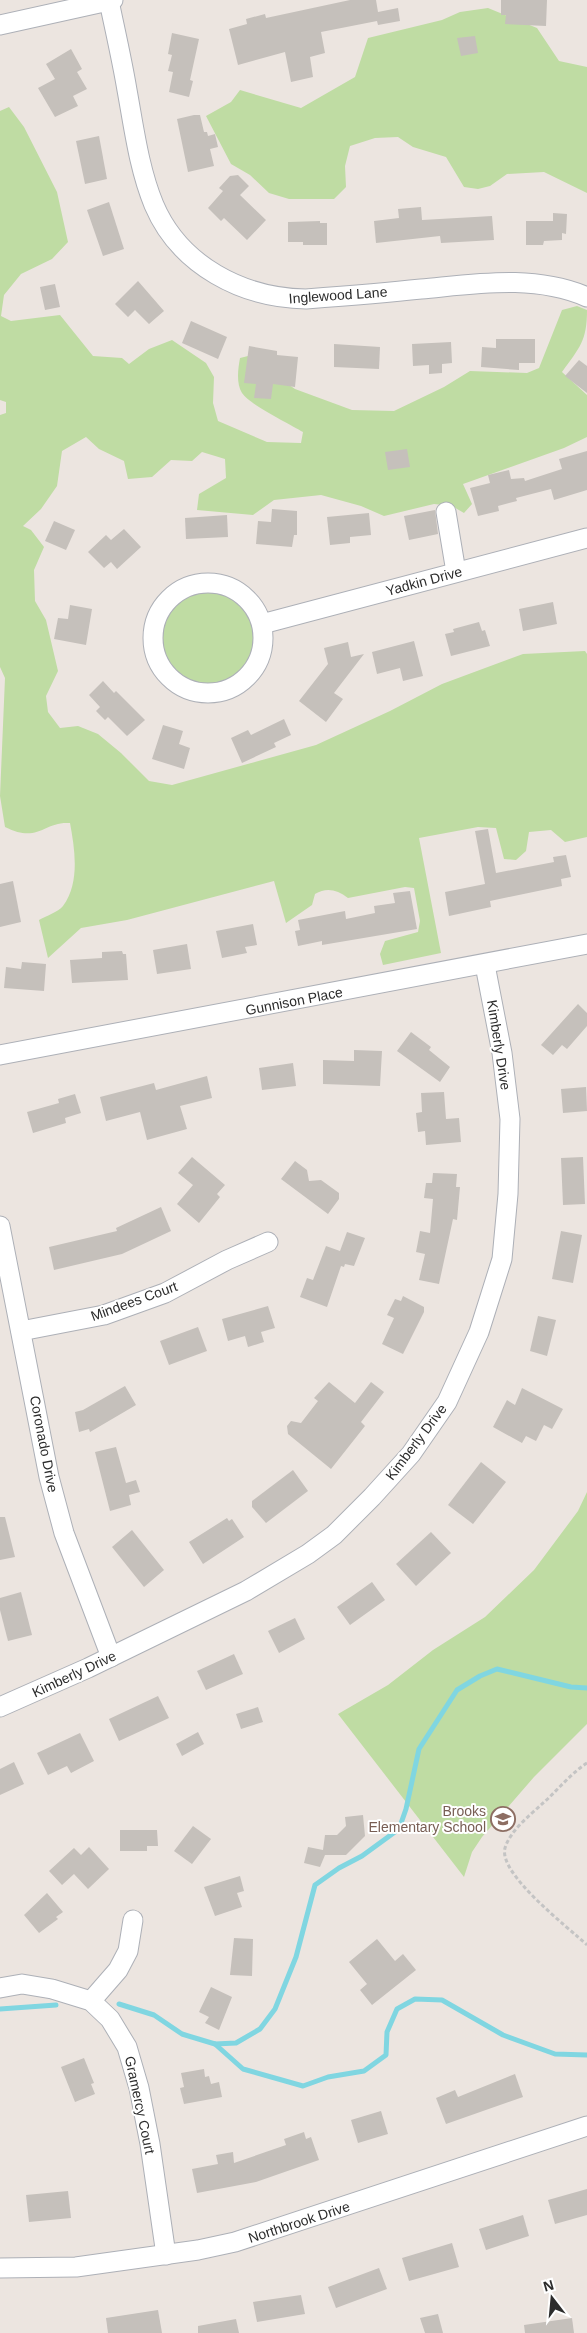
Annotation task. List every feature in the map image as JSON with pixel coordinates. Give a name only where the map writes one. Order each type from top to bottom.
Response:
[{"type":"street","points":[[0,25],[113,0]]},
{"type":"street","name":"Inglewood Lane","points":[[109,1],[142,166],[155,206],[164,224],[181,245],[192,257],[218,276],[258,293],[283,299],[306,299],[502,283],[545,285],[587,297]]},
{"type":"street","points":[[446,512],[456,572]]},
{"type":"street","name":"Yadkin Drive","points":[[262,624],[587,538]]},
{"type":"street","points":[[209,583],[231,588],[248,600],[262,624],[263,646],[258,663],[246,678],[227,690],[205,694],[182,687],[168,677],[158,663],[153,646],[154,624],[162,606],[174,594],[192,585],[209,583]]},
{"type":"street","name":"Gunnison Place","points":[[0,1055],[485,965],[587,944]]},
{"type":"street","name":"Kimberly Drive","points":[[0,1707],[112,1657],[277,1574],[334,1535],[372,1497],[411,1454],[447,1402],[479,1332],[500,1264],[508,1194],[510,1119],[502,1053],[485,965]]},
{"type":"street","name":"Coronado Drive","points":[[0,1226],[50,1477],[64,1533],[112,1657]]},
{"type":"street","name":"Mindees Court","points":[[21,1331],[104,1315],[158,1296],[227,1260],[268,1242]]},
{"type":"street","points":[[91,2001],[118,1970],[128,1951],[133,1920]]},
{"type":"street","name":"Gramercy Court","points":[[0,1988],[22,1984],[42,1987],[91,2001],[110,2019],[127,2047],[139,2088],[150,2144],[166,2255]]},
{"type":"street","name":"Northbrook Drive","points":[[0,2268],[76,2267],[198,2250],[262,2235],[587,2126]]},
{"type":"path","points":[[587,1762],[524,1821],[508,1842],[505,1850],[506,1860],[510,1869],[520,1882],[587,1945]]},
{"type":"green space","points":[[488,8],[537,28],[559,61],[587,67],[587,193],[544,172],[507,174],[490,186],[478,189],[464,187],[446,157],[413,147],[398,137],[375,138],[350,146],[345,166],[346,187],[334,199],[289,199],[269,193],[250,175],[231,164],[206,116],[231,102],[240,90],[301,108],[355,77],[368,38],[442,20],[460,12]]},
{"type":"green space","points":[[9,107],[24,127],[57,192],[68,242],[52,259],[21,274],[4,295],[1,316],[11,321],[60,315],[93,356],[122,358],[129,364],[149,349],[172,340],[206,363],[214,377],[213,403],[218,421],[267,442],[301,443],[303,432],[261,409],[246,398],[240,389],[238,380],[240,358],[252,355],[264,368],[295,389],[352,410],[394,411],[444,387],[470,371],[527,373],[539,368],[562,310],[577,306],[587,310],[584,337],[574,356],[562,372],[587,395],[587,437],[564,448],[463,484],[472,504],[464,513],[452,506],[434,504],[384,516],[361,506],[321,495],[274,500],[253,515],[197,510],[199,494],[226,478],[225,459],[202,452],[192,461],[171,460],[152,477],[128,479],[124,461],[99,449],[86,437],[62,451],[57,486],[41,509],[23,526],[31,530],[44,547],[34,570],[35,601],[46,620],[58,671],[46,696],[48,712],[60,728],[78,726],[98,734],[121,753],[149,781],[172,785],[316,745],[390,711],[442,684],[523,654],[585,651],[587,654],[587,837],[565,842],[551,830],[529,832],[526,851],[516,860],[504,859],[496,828],[478,827],[419,838],[441,953],[383,965],[380,954],[385,941],[418,932],[420,921],[414,888],[405,887],[348,898],[336,891],[319,892],[315,894],[312,905],[286,923],[274,881],[127,920],[81,928],[48,958],[39,920],[63,906],[72,887],[75,866],[70,823],[53,825],[33,833],[16,832],[5,827],[0,796],[5,678],[0,667],[0,415],[6,413],[6,402],[0,400],[0,111]]},
{"type":"green space","points":[[207,591],[225,594],[240,605],[251,620],[254,638],[251,656],[240,671],[225,682],[207,685],[189,682],[174,671],[163,656],[160,638],[163,620],[174,605],[189,594]]},
{"type":"green space","name":"Brooks Elementary School","points":[[587,1492],[587,1724],[534,1777],[482,1837],[472,1852],[464,1877],[338,1714],[388,1685],[433,1650],[485,1617],[534,1570],[578,1511]]},
{"type":"building","points":[[350,0],[376,0],[378,12],[398,8],[400,21],[378,25],[377,21],[321,32],[325,53],[310,57],[313,77],[291,82],[285,52],[238,65],[229,29],[247,24],[246,19],[265,14],[266,18]]},
{"type":"building","points":[[501,0],[547,0],[546,26],[505,24],[506,15],[501,15]]},
{"type":"building","points":[[172,33],[199,39],[190,80],[193,81],[189,97],[169,92],[173,72],[168,71],[172,55],[168,54]]},
{"type":"building","points":[[475,36],[478,53],[461,56],[457,38]]},
{"type":"building","points":[[71,49],[82,69],[77,72],[87,89],[73,96],[78,106],[55,117],[38,88],[55,79],[46,64]]},
{"type":"building","points":[[200,115],[204,132],[207,132],[208,136],[215,134],[218,147],[210,149],[214,166],[188,172],[177,119]]},
{"type":"building","points":[[99,136],[107,179],[85,184],[76,141]]},
{"type":"building","points":[[238,175],[249,186],[240,195],[266,220],[247,240],[224,218],[221,221],[208,208],[223,191],[219,188],[230,176]]},
{"type":"building","points":[[109,202],[124,249],[103,256],[87,210]]},
{"type":"building","points":[[421,207],[422,220],[492,216],[494,240],[441,243],[440,236],[376,243],[374,221],[399,218],[398,209]]},
{"type":"building","points":[[553,213],[567,214],[566,234],[562,233],[562,240],[544,241],[543,245],[526,245],[526,221],[553,221]]},
{"type":"building","points":[[320,221],[320,223],[327,223],[327,245],[303,245],[303,242],[288,242],[288,222]]},
{"type":"building","points":[[138,281],[164,311],[149,324],[135,310],[128,317],[115,304]]},
{"type":"building","points":[[55,284],[60,307],[45,310],[40,287]]},
{"type":"building","points":[[191,321],[227,337],[218,359],[182,343]]},
{"type":"building","points":[[496,339],[535,339],[535,363],[519,363],[519,370],[481,367],[482,347],[496,348]]},
{"type":"building","points":[[451,342],[452,363],[442,364],[442,373],[429,374],[429,365],[413,366],[412,344]]},
{"type":"building","points":[[334,344],[380,347],[379,369],[334,367]]},
{"type":"building","points":[[249,346],[277,351],[277,355],[298,357],[295,387],[273,384],[271,399],[254,398],[256,384],[244,383]]},
{"type":"building","points":[[579,360],[587,366],[587,393],[565,376]]},
{"type":"building","points":[[407,449],[410,467],[388,470],[385,452]]},
{"type":"building","points":[[587,451],[587,490],[554,500],[551,489],[516,498],[517,501],[498,506],[499,511],[478,516],[470,488],[490,483],[488,475],[509,470],[511,479],[524,478],[525,481],[562,469],[559,459]]},
{"type":"building","points":[[272,509],[297,511],[297,535],[294,535],[292,547],[256,544],[258,521],[271,522]]},
{"type":"building","points":[[435,510],[438,534],[409,540],[404,516]]},
{"type":"building","points":[[369,513],[371,535],[350,537],[350,543],[330,545],[327,517]]},
{"type":"building","points":[[227,515],[228,537],[186,539],[185,518]]},
{"type":"building","points":[[54,521],[75,530],[66,550],[45,541]]},
{"type":"building","points":[[124,529],[141,547],[117,569],[111,562],[104,568],[88,552],[106,535],[111,540]]},
{"type":"building","points":[[553,602],[557,624],[523,631],[519,609]]},
{"type":"building","points":[[70,605],[92,609],[86,645],[54,639],[58,618],[68,619]]},
{"type":"building","points":[[479,622],[482,631],[485,630],[490,646],[451,656],[445,634],[454,632],[453,629]]},
{"type":"building","points":[[414,641],[423,676],[403,681],[400,668],[377,674],[372,652]]},
{"type":"building","points":[[348,642],[351,657],[364,654],[334,693],[343,699],[326,722],[299,701],[328,664],[324,648]]},
{"type":"building","points":[[103,681],[114,693],[116,691],[145,720],[127,736],[108,717],[105,720],[96,711],[100,707],[89,695]]},
{"type":"building","points":[[284,719],[291,735],[274,743],[276,747],[242,763],[231,738],[248,730],[251,735]]},
{"type":"building","points":[[163,725],[183,731],[179,744],[190,748],[184,769],[152,759]]},
{"type":"building","points":[[488,829],[496,873],[554,862],[553,857],[566,855],[571,877],[561,879],[562,886],[490,901],[491,907],[449,916],[445,892],[485,884],[475,831]]},
{"type":"building","points":[[13,881],[21,922],[0,927],[0,884]]},
{"type":"building","points":[[410,891],[417,929],[322,945],[322,941],[298,946],[295,931],[300,930],[298,920],[345,911],[346,919],[375,913],[374,906],[395,903],[393,893]]},
{"type":"building","points":[[253,924],[257,945],[245,947],[247,953],[222,958],[216,931]]},
{"type":"building","points":[[187,944],[191,969],[157,974],[153,950]]},
{"type":"building","points":[[122,951],[123,954],[126,954],[128,980],[72,983],[70,960],[102,958],[102,952]]},
{"type":"building","points":[[22,962],[46,964],[44,991],[4,988],[6,967],[21,969]]},
{"type":"building","points":[[578,1004],[587,1013],[587,1026],[567,1049],[562,1045],[553,1055],[541,1045]]},
{"type":"building","points":[[411,1032],[431,1047],[429,1050],[450,1067],[440,1082],[397,1051]]},
{"type":"building","points":[[354,1050],[382,1051],[380,1086],[323,1084],[323,1060],[354,1061]]},
{"type":"building","points":[[293,1063],[296,1086],[262,1090],[259,1068]]},
{"type":"building","points":[[207,1076],[212,1098],[180,1106],[187,1129],[147,1140],[140,1112],[106,1121],[100,1097],[154,1083],[156,1090]]},
{"type":"building","points":[[586,1087],[587,1111],[563,1113],[561,1089]]},
{"type":"building","points":[[444,1092],[446,1119],[459,1118],[461,1142],[426,1145],[425,1131],[418,1132],[416,1113],[422,1112],[421,1093]]},
{"type":"building","points":[[75,1094],[81,1113],[65,1118],[66,1123],[33,1133],[27,1112],[59,1103],[58,1099]]},
{"type":"building","points":[[192,1157],[225,1185],[217,1194],[220,1197],[199,1223],[177,1204],[193,1185],[178,1173]]},
{"type":"building","points":[[583,1157],[585,1204],[563,1205],[561,1158]]},
{"type":"building","points":[[295,1161],[307,1170],[309,1181],[321,1180],[339,1193],[339,1199],[328,1214],[281,1179]]},
{"type":"building","points":[[433,1173],[457,1174],[456,1187],[460,1187],[457,1220],[453,1219],[439,1284],[419,1280],[425,1254],[416,1252],[420,1231],[430,1233],[433,1199],[424,1198],[426,1183],[432,1183]]},
{"type":"building","points":[[161,1207],[171,1231],[122,1254],[54,1270],[49,1247],[117,1231],[116,1228]]},
{"type":"building","points":[[561,1231],[582,1235],[573,1283],[552,1279]]},
{"type":"building","points":[[347,1232],[365,1238],[354,1266],[345,1264],[344,1267],[341,1266],[327,1307],[300,1297],[307,1278],[313,1280],[326,1246],[340,1251]]},
{"type":"building","points":[[403,1296],[424,1307],[424,1312],[403,1354],[382,1344],[394,1318],[387,1315],[395,1299],[401,1301]]},
{"type":"building","points":[[268,1306],[275,1328],[261,1332],[264,1342],[248,1347],[245,1336],[228,1341],[222,1319]]},
{"type":"building","points":[[538,1316],[556,1320],[547,1356],[530,1351]]},
{"type":"building","points":[[198,1327],[207,1351],[169,1365],[160,1341]]},
{"type":"building","points":[[329,1382],[355,1403],[371,1382],[384,1392],[361,1422],[365,1426],[331,1469],[288,1434],[287,1426],[291,1421],[301,1423],[318,1401],[314,1398]]},
{"type":"building","points":[[125,1386],[136,1405],[90,1432],[89,1429],[79,1432],[75,1412],[83,1410]]},
{"type":"building","points":[[522,1388],[563,1409],[552,1429],[544,1425],[536,1441],[526,1436],[522,1443],[493,1427],[507,1400],[515,1405]]},
{"type":"building","points":[[116,1447],[126,1483],[136,1480],[140,1492],[129,1495],[131,1505],[110,1511],[95,1452]]},
{"type":"building","points":[[481,1462],[506,1482],[473,1524],[448,1505]]},
{"type":"building","points":[[293,1470],[308,1491],[266,1523],[252,1507],[252,1501]]},
{"type":"building","points":[[0,1517],[5,1517],[15,1557],[0,1560]]},
{"type":"building","points":[[227,1518],[229,1521],[232,1519],[244,1537],[203,1564],[189,1542]]},
{"type":"building","points":[[132,1530],[164,1570],[144,1587],[112,1547]]},
{"type":"building","points":[[431,1532],[451,1553],[416,1586],[396,1564]]},
{"type":"building","points":[[372,1582],[385,1600],[350,1625],[337,1607]]},
{"type":"building","points":[[21,1592],[32,1635],[8,1641],[0,1610],[0,1598]]},
{"type":"building","points":[[295,1618],[305,1639],[279,1653],[268,1631]]},
{"type":"building","points":[[234,1654],[243,1674],[206,1690],[197,1671]]},
{"type":"building","points":[[158,1696],[169,1718],[119,1741],[109,1719]]},
{"type":"building","points":[[258,1707],[263,1722],[241,1729],[236,1714]]},
{"type":"building","points":[[198,1732],[204,1744],[182,1756],[176,1744]]},
{"type":"building","points":[[80,1733],[94,1761],[71,1773],[67,1766],[48,1775],[37,1753]]},
{"type":"building","points":[[14,1762],[24,1784],[0,1795],[0,1769]]},
{"type":"building","points":[[363,1815],[365,1836],[346,1855],[325,1855],[320,1867],[304,1863],[308,1847],[323,1850],[325,1835],[337,1835],[346,1826],[345,1817]]},
{"type":"building","points":[[193,1826],[211,1839],[192,1864],[174,1851]]},
{"type":"building","points":[[120,1830],[157,1830],[158,1846],[147,1846],[147,1851],[120,1851]]},
{"type":"building","points":[[89,1847],[109,1869],[88,1889],[74,1874],[62,1885],[49,1871],[74,1848],[81,1855]]},
{"type":"building","points":[[240,1876],[244,1891],[237,1893],[242,1907],[215,1916],[204,1887]]},
{"type":"building","points":[[47,1893],[63,1912],[56,1917],[58,1919],[39,1933],[24,1915]]},
{"type":"building","points":[[234,1938],[253,1939],[252,1976],[230,1975]]},
{"type":"building","points":[[377,1939],[395,1961],[403,1954],[416,1970],[372,2005],[360,1990],[367,1984],[349,1962]]},
{"type":"building","points":[[211,1987],[232,1997],[219,2030],[205,2023],[209,2017],[199,2012]]},
{"type":"building","points":[[84,2058],[94,2083],[91,2084],[95,2094],[75,2102],[61,2067]]},
{"type":"building","points":[[204,2069],[205,2077],[209,2076],[211,2084],[219,2082],[222,2097],[184,2104],[180,2088],[184,2087],[181,2073]]},
{"type":"building","points":[[515,2074],[523,2097],[446,2124],[436,2098],[455,2090],[458,2097]]},
{"type":"building","points":[[381,2111],[388,2134],[358,2143],[351,2120]]},
{"type":"building","points":[[304,2132],[306,2139],[311,2137],[319,2160],[256,2182],[197,2193],[192,2169],[218,2164],[216,2155],[233,2152],[234,2163],[286,2145],[284,2139]]},
{"type":"building","points":[[587,2189],[587,2215],[555,2224],[548,2200]]},
{"type":"building","points":[[68,2191],[71,2218],[29,2222],[26,2195]]},
{"type":"building","points":[[523,2215],[529,2236],[486,2250],[479,2229]]},
{"type":"building","points":[[452,2243],[459,2267],[409,2281],[402,2258]]},
{"type":"building","points":[[379,2268],[387,2289],[336,2308],[328,2287]]},
{"type":"building","points":[[301,2295],[305,2314],[257,2322],[253,2302]]},
{"type":"building","points":[[158,2310],[162,2333],[108,2333],[106,2318]]},
{"type":"building","points":[[438,2314],[443,2333],[425,2333],[420,2318]]},
{"type":"building","points":[[572,2318],[574,2333],[525,2333],[524,2325]]},
{"type":"building","points":[[236,2319],[239,2333],[198,2333],[198,2326]]},
{"type":"waterway","points":[[119,2004],[154,2015],[182,2034],[215,2044],[236,2043],[260,2029],[275,2009],[296,1957],[315,1885],[339,1868],[362,1856],[399,1829],[406,1809],[419,1749],[457,1690],[480,1676],[497,1669],[571,1687],[587,1688]]},
{"type":"waterway","points":[[215,2044],[243,2069],[303,2086],[328,2077],[364,2071],[386,2055],[387,2032],[397,2009],[415,1999],[442,2000],[503,2035],[555,2054],[587,2055]]},
{"type":"waterway","points":[[0,2009],[56,2005]]},
{"type":"place","name":"Brooks Elementary School","points":[[503,1819]]}]
